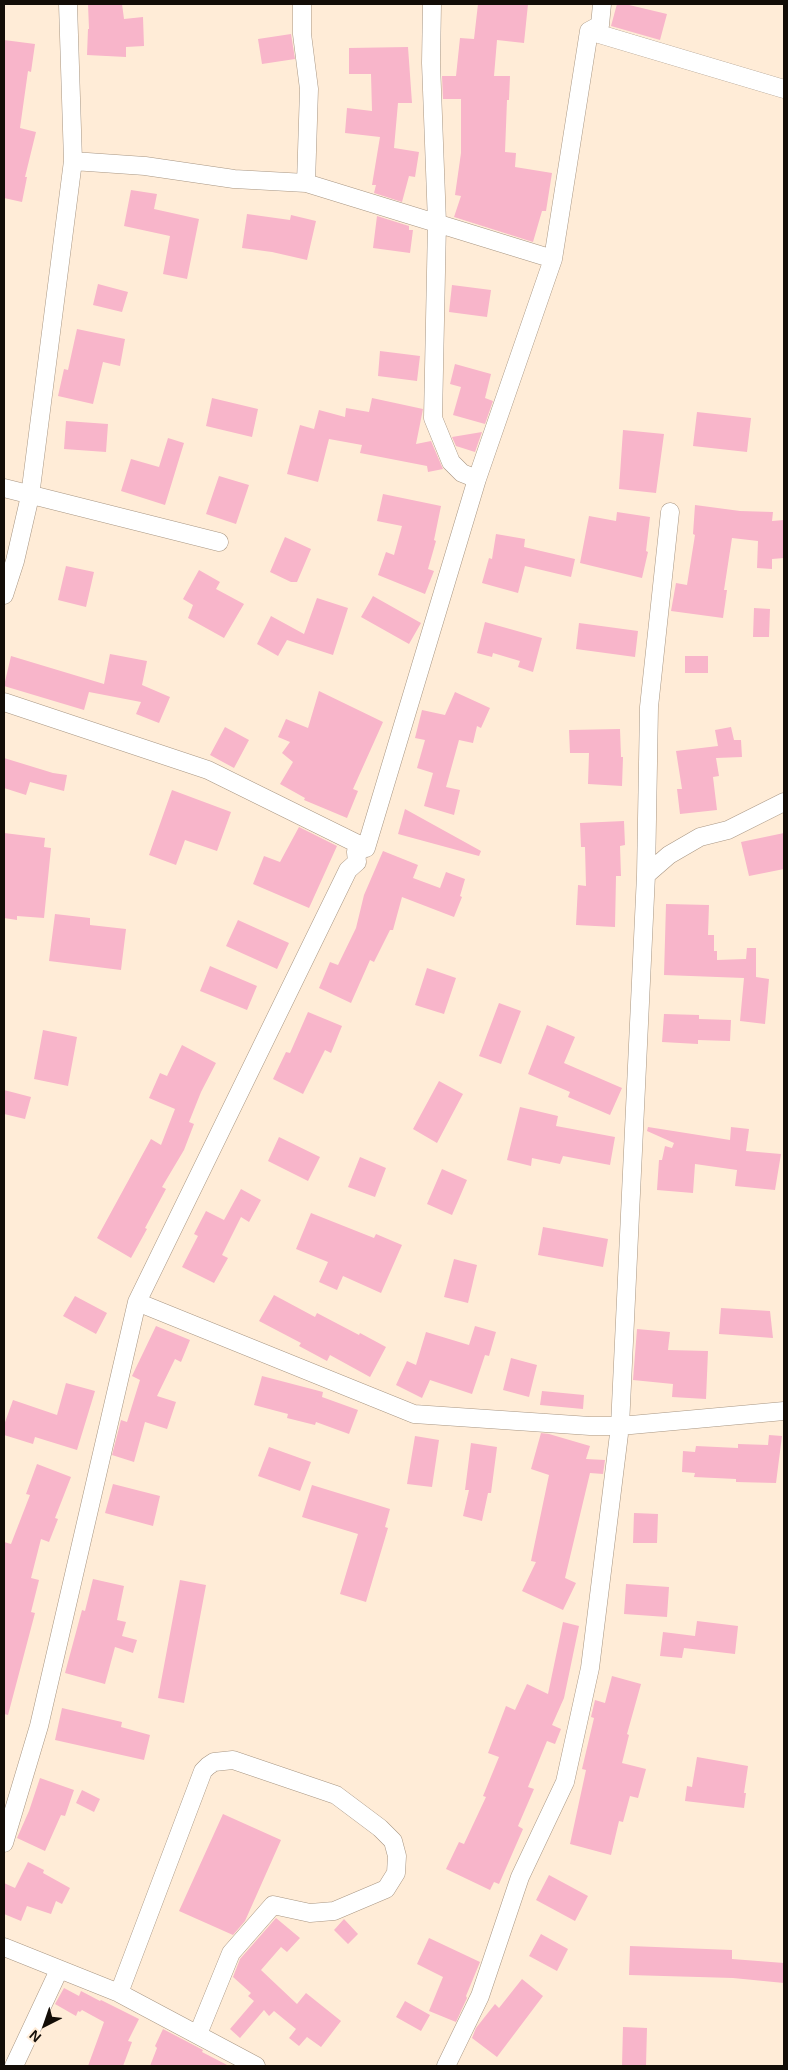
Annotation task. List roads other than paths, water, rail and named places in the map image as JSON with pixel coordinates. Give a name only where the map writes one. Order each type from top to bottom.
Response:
[{"type":"street","points":[[4,595],[15,561],[30,496],[73,160],[68,4]]},
{"type":"street","points":[[302,4],[302,34],[309,89],[306,182]]},
{"type":"street","points":[[432,4],[431,63],[437,223],[433,418],[451,462],[462,473],[478,479]]},
{"type":"street","points":[[589,31],[600,25],[602,4]]},
{"type":"street","points":[[589,31],[784,88]]},
{"type":"street","points":[[366,848],[478,479],[553,259],[589,31]]},
{"type":"street","points":[[73,160],[145,166],[234,179],[306,182],[553,259]]},
{"type":"street","points":[[4,488],[219,542]]},
{"type":"street","points":[[446,2066],[480,1996],[520,1878],[565,1782],[590,1668],[620,1426],[646,875],[650,707],[670,512]]},
{"type":"street","points":[[4,702],[208,770],[366,848]]},
{"type":"street","points":[[646,875],[669,855],[700,837],[728,830],[784,802]]},
{"type":"street","points":[[4,1843],[39,1726],[137,1302],[348,870],[357,862],[356,852],[366,848]]},
{"type":"street","points":[[137,1302],[414,1414],[590,1426],[620,1426],[784,1411]]},
{"type":"street","points":[[119,1992],[203,1771],[208,1766],[214,1762],[233,1760],[336,1795],[380,1828],[393,1841],[397,1856],[396,1873],[386,1889],[334,1911],[310,1913],[273,1905],[231,1953],[198,2034]]},
{"type":"street","points":[[6,1952],[119,1992],[198,2034],[233,2061],[256,2066]]},
{"type":"street","points":[[14,2066],[59,1970]]}]
